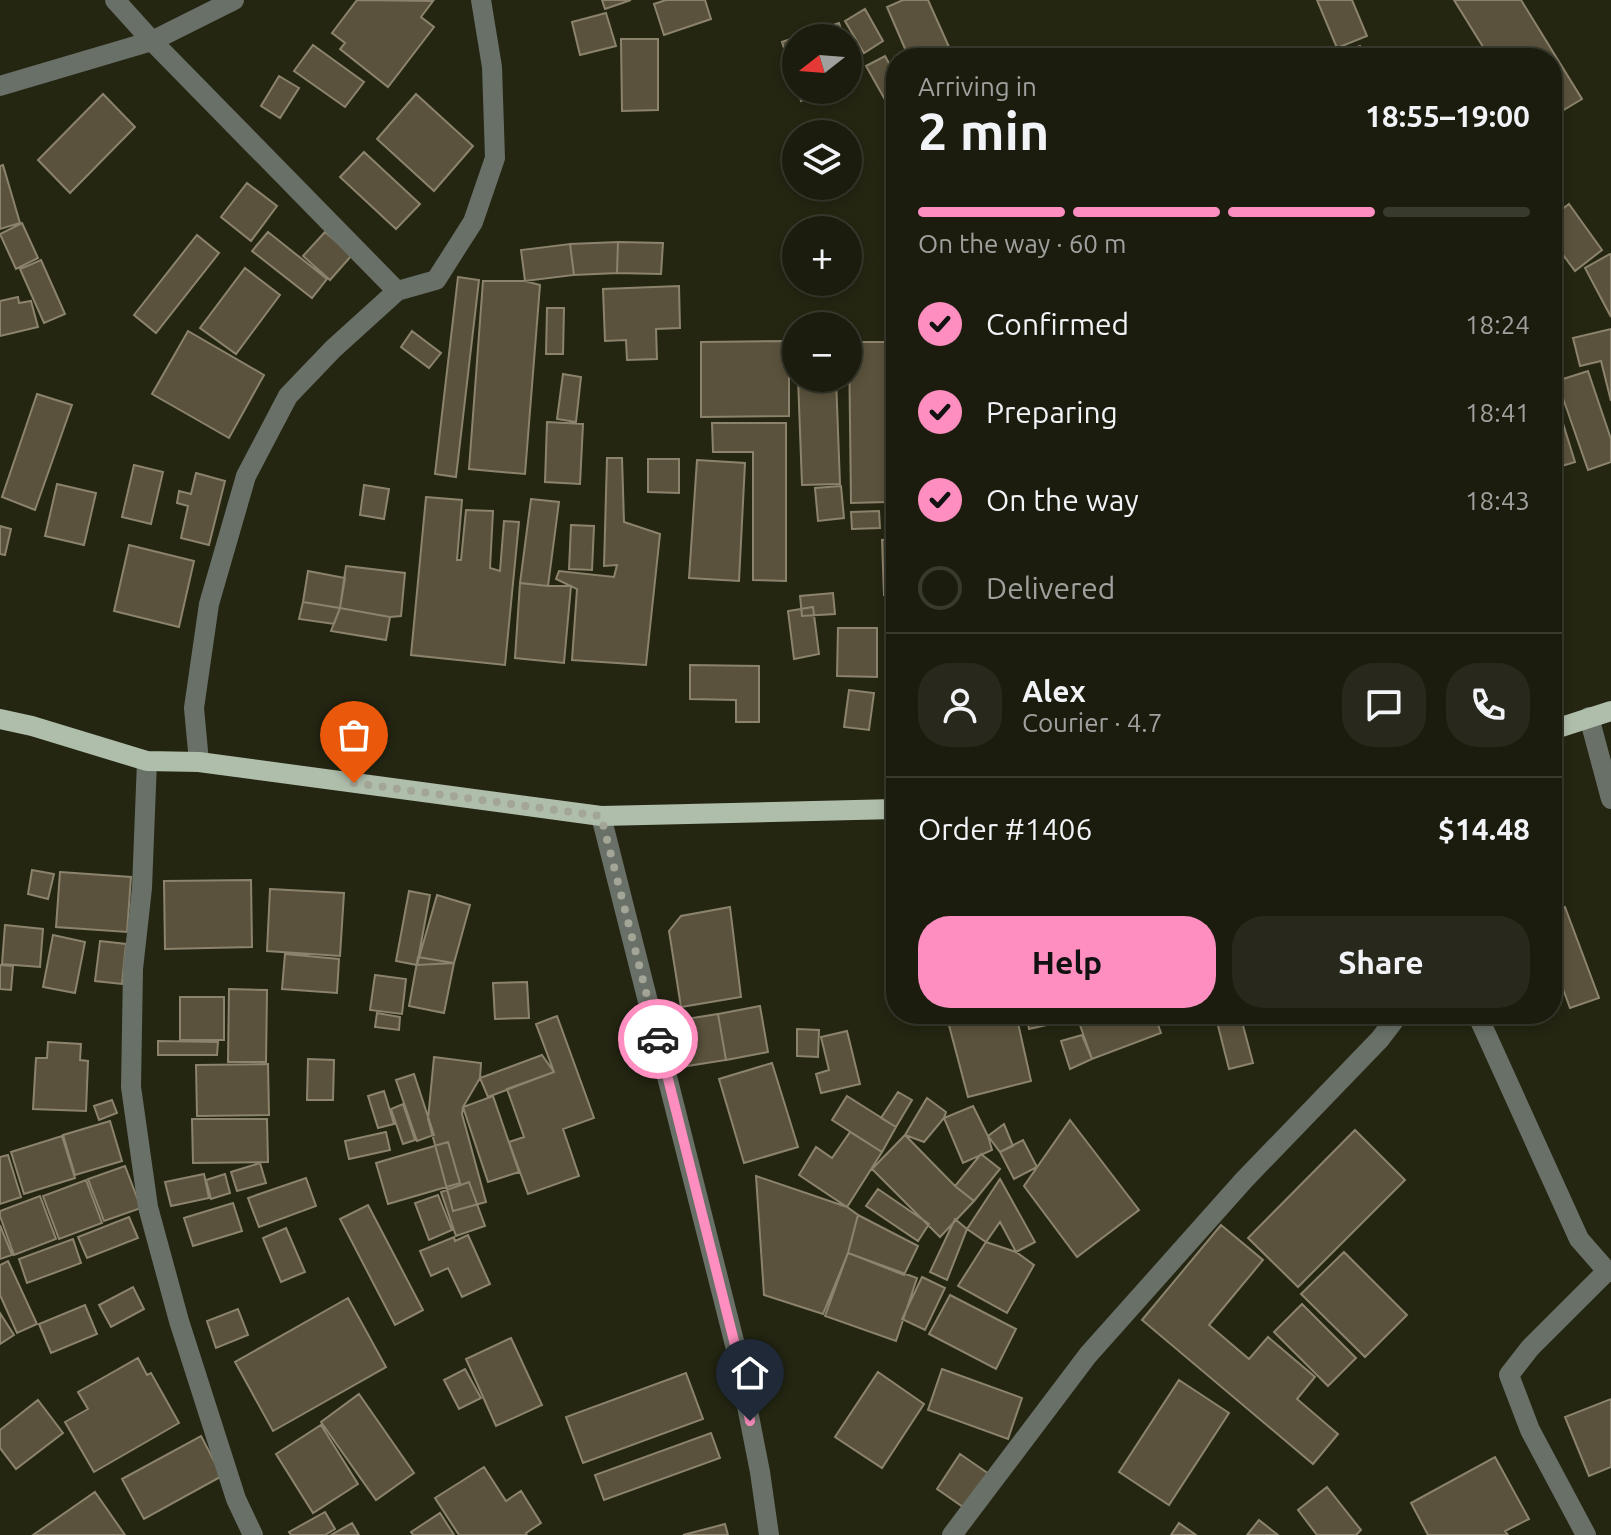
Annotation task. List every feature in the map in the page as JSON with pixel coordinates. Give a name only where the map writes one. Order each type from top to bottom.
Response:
[{"type":"main road","points":[[1562,726],[1611,711]]},
{"type":"main road","points":[[0,719],[147,761],[199,762],[601,816],[886,809]]},
{"type":"street","points":[[115,0],[397,291]]},
{"type":"street","points":[[0,86],[152,41],[234,0]]},
{"type":"street","points":[[199,762],[194,708],[209,604],[246,476],[288,396],[333,349],[397,291],[436,280],[473,222],[495,158],[492,67],[481,0]]},
{"type":"street","points":[[1589,717],[1611,799]]},
{"type":"street","points":[[147,761],[142,888],[133,969],[131,1087],[148,1207],[159,1250],[236,1499],[253,1535]]},
{"type":"street","points":[[601,816],[735,1345],[769,1535]]},
{"type":"street","points":[[952,1535],[1088,1355],[1244,1180],[1391,1024]]},
{"type":"street","points":[[1482,1024],[1579,1239],[1609,1272],[1530,1348],[1509,1375],[1530,1430],[1586,1535]]},
{"type":"building","points":[[357,0],[433,1],[421,17],[434,27],[388,87],[340,49],[345,43],[332,33]]},
{"type":"building","points":[[602,0],[631,0],[605,9]]},
{"type":"building","points":[[666,0],[705,0],[711,19],[664,35],[654,4]]},
{"type":"building","points":[[903,0],[928,0],[950,48],[905,48],[887,7]]},
{"type":"building","points":[[1317,0],[1352,0],[1367,36],[1337,48]]},
{"type":"building","points":[[1454,0],[1521,0],[1551,48],[1484,48]]},
{"type":"building","points":[[865,9],[883,41],[864,53],[862,24],[847,24],[845,21]]},
{"type":"building","points":[[606,13],[616,46],[580,55],[572,22]]},
{"type":"building","points":[[621,39],[658,39],[658,110],[622,111]]},
{"type":"building","points":[[313,45],[364,82],[345,107],[294,71]]},
{"type":"building","points":[[885,56],[886,101],[866,66]]},
{"type":"building","points":[[1562,67],[1582,99],[1562,111]]},
{"type":"building","points":[[279,76],[299,88],[280,118],[261,106]]},
{"type":"building","points":[[103,94],[135,127],[70,193],[38,160]]},
{"type":"building","points":[[416,94],[473,146],[434,191],[377,139]]},
{"type":"building","points":[[364,152],[420,204],[396,229],[340,177]]},
{"type":"building","points":[[3,165],[20,223],[0,229],[0,166]]},
{"type":"building","points":[[247,183],[277,206],[251,241],[221,217]]},
{"type":"building","points":[[1569,204],[1602,250],[1575,271],[1562,253],[1562,209]]},
{"type":"building","points":[[22,223],[38,258],[16,269],[0,234]]},
{"type":"building","points":[[268,232],[327,279],[312,298],[252,251]]},
{"type":"building","points":[[325,232],[352,255],[330,280],[303,256]]},
{"type":"building","points":[[197,235],[219,253],[156,333],[134,315]]},
{"type":"building","points":[[618,242],[617,273],[574,275],[570,244]]},
{"type":"building","points":[[618,242],[663,243],[661,274],[617,273]]},
{"type":"building","points":[[570,244],[574,275],[525,281],[521,250]]},
{"type":"building","points":[[1611,255],[1611,317],[1585,268]]},
{"type":"building","points":[[41,260],[65,314],[44,323],[20,269]]},
{"type":"building","points":[[245,268],[280,295],[236,354],[200,328]]},
{"type":"building","points":[[458,277],[479,280],[456,477],[435,474]]},
{"type":"building","points":[[483,281],[525,281],[540,285],[525,474],[469,469]]},
{"type":"building","points":[[679,286],[680,328],[656,329],[657,359],[627,360],[626,340],[605,341],[603,289]]},
{"type":"building","points":[[18,297],[19,303],[31,301],[38,327],[0,336],[0,301]]},
{"type":"building","points":[[547,308],[564,308],[563,354],[546,354]]},
{"type":"building","points":[[1611,329],[1611,401],[1601,361],[1580,366],[1573,338]]},
{"type":"building","points":[[188,331],[264,375],[229,438],[152,394]]},
{"type":"building","points":[[412,331],[441,353],[429,368],[401,347]]},
{"type":"building","points":[[782,341],[782,392],[789,392],[789,416],[701,417],[701,342]]},
{"type":"building","points":[[862,342],[886,342],[886,502],[851,503],[850,392],[862,392]]},
{"type":"building","points":[[1588,371],[1611,439],[1611,462],[1588,470],[1562,395],[1562,379]]},
{"type":"building","points":[[563,374],[581,377],[576,422],[557,419]]},
{"type":"building","points":[[799,392],[837,392],[840,484],[802,485]]},
{"type":"building","points":[[37,394],[72,405],[35,510],[2,497]]},
{"type":"building","points":[[1562,420],[1575,462],[1562,466]]},
{"type":"building","points":[[547,422],[583,424],[580,484],[545,482]]},
{"type":"building","points":[[712,423],[786,423],[786,581],[753,580],[753,452],[713,452]]},
{"type":"building","points":[[607,458],[622,458],[624,522],[660,534],[646,665],[572,660],[577,589],[556,579],[559,571],[614,577],[617,565],[604,566]]},
{"type":"building","points":[[648,459],[679,459],[679,493],[648,492]]},
{"type":"building","points":[[697,460],[745,463],[739,581],[689,578]]},
{"type":"building","points":[[134,465],[163,472],[151,524],[122,517]]},
{"type":"building","points":[[196,473],[225,481],[209,545],[181,538],[188,506],[177,503],[179,491],[191,494]]},
{"type":"building","points":[[57,484],[96,493],[84,545],[45,536]]},
{"type":"building","points":[[364,485],[389,489],[384,519],[360,515]]},
{"type":"building","points":[[841,486],[844,518],[818,521],[815,488]]},
{"type":"building","points":[[426,497],[462,500],[457,560],[461,560],[466,510],[493,511],[490,568],[500,571],[504,521],[519,522],[505,665],[411,655]]},
{"type":"building","points":[[531,499],[559,502],[548,586],[520,583]]},
{"type":"building","points":[[879,511],[880,528],[852,529],[851,512]]},
{"type":"building","points":[[571,525],[594,526],[592,570],[569,569]]},
{"type":"building","points":[[0,526],[11,529],[5,555],[0,554]]},
{"type":"building","points":[[882,540],[886,540],[884,595]]},
{"type":"building","points":[[129,545],[194,561],[179,627],[114,611]]},
{"type":"building","points":[[346,566],[405,573],[401,616],[390,617],[340,608]]},
{"type":"building","points":[[308,571],[345,578],[340,608],[303,602]]},
{"type":"building","points":[[520,583],[571,586],[564,663],[515,658]]},
{"type":"building","points":[[833,593],[835,614],[802,616],[800,596]]},
{"type":"building","points":[[303,602],[340,608],[334,624],[299,619]]},
{"type":"building","points":[[813,607],[819,654],[794,659],[788,611]]},
{"type":"building","points":[[340,608],[390,617],[386,640],[331,631]]},
{"type":"building","points":[[838,628],[877,628],[877,677],[837,676]]},
{"type":"building","points":[[690,665],[759,666],[759,722],[736,722],[736,700],[690,699]]},
{"type":"building","points":[[849,690],[874,693],[869,730],[844,727]]},
{"type":"building","points":[[32,870],[54,874],[48,899],[28,894]]},
{"type":"building","points":[[60,872],[131,877],[127,932],[56,927]]},
{"type":"building","points":[[251,880],[252,947],[165,949],[164,881]]},
{"type":"building","points":[[270,889],[344,893],[340,956],[267,951]]},
{"type":"building","points":[[409,891],[430,895],[417,965],[396,961]]},
{"type":"building","points":[[437,895],[470,905],[454,963],[417,965]]},
{"type":"building","points":[[730,907],[741,997],[681,1007],[669,931],[681,916]]},
{"type":"building","points":[[1565,907],[1599,998],[1570,1008],[1562,986],[1562,908]]},
{"type":"building","points":[[5,925],[43,929],[40,967],[2,964]]},
{"type":"building","points":[[53,935],[85,942],[75,993],[43,987]]},
{"type":"building","points":[[100,941],[126,944],[122,984],[95,981]]},
{"type":"building","points":[[285,954],[339,959],[337,993],[282,989]]},
{"type":"building","points":[[418,957],[454,963],[444,1013],[409,1006]]},
{"type":"building","points":[[0,965],[13,966],[11,990],[0,989]]},
{"type":"building","points":[[375,975],[406,979],[402,1014],[370,1010]]},
{"type":"building","points":[[527,982],[529,1018],[495,1019],[493,983]]},
{"type":"building","points":[[229,989],[267,990],[266,1062],[228,1062]]},
{"type":"building","points":[[180,997],[224,997],[224,1040],[180,1040]]},
{"type":"building","points":[[760,1006],[768,1052],[726,1060],[718,1014]]},
{"type":"building","points":[[377,1013],[400,1017],[399,1030],[375,1027]]},
{"type":"building","points":[[718,1014],[726,1060],[687,1066],[680,1020]]},
{"type":"building","points":[[557,1016],[594,1118],[563,1129],[579,1176],[528,1194],[509,1142],[524,1137],[507,1089],[554,1072],[536,1024]]},
{"type":"building","points":[[949,1024],[1018,1024],[1031,1081],[968,1097]]},
{"type":"building","points":[[1028,1024],[1051,1024],[1029,1029]]},
{"type":"building","points":[[1080,1024],[1158,1024],[1161,1033],[1092,1059]]},
{"type":"building","points":[[1218,1024],[1243,1024],[1253,1063],[1229,1069]]},
{"type":"building","points":[[797,1029],[819,1030],[818,1057],[797,1056]]},
{"type":"building","points":[[847,1031],[860,1084],[821,1093],[816,1074],[829,1070],[821,1037]]},
{"type":"building","points":[[1082,1035],[1092,1059],[1070,1069],[1061,1041]]},
{"type":"building","points":[[158,1041],[218,1042],[217,1055],[158,1055]]},
{"type":"building","points":[[48,1042],[81,1044],[80,1060],[88,1061],[86,1111],[33,1109],[36,1058],[47,1058]]},
{"type":"building","points":[[542,1055],[554,1072],[488,1097],[480,1078]]},
{"type":"building","points":[[434,1057],[481,1063],[480,1078],[462,1114],[486,1202],[453,1211],[428,1119]]},
{"type":"building","points":[[308,1059],[334,1060],[333,1100],[307,1100]]},
{"type":"building","points":[[772,1063],[798,1147],[744,1163],[719,1079]]},
{"type":"building","points":[[268,1064],[269,1115],[197,1116],[196,1065]]},
{"type":"building","points":[[414,1074],[434,1135],[417,1141],[396,1080]]},
{"type":"building","points":[[384,1091],[394,1124],[378,1128],[368,1096]]},
{"type":"building","points":[[898,1092],[912,1100],[896,1127],[881,1118]]},
{"type":"building","points":[[493,1096],[519,1172],[488,1182],[463,1107]]},
{"type":"building","points":[[847,1096],[896,1127],[882,1152],[832,1120]]},
{"type":"building","points":[[927,1098],[946,1112],[924,1142],[905,1135]]},
{"type":"building","points":[[112,1100],[117,1113],[99,1120],[94,1106]]},
{"type":"building","points":[[403,1104],[415,1140],[403,1144],[391,1109]]},
{"type":"building","points":[[973,1106],[992,1150],[963,1163],[944,1118]]},
{"type":"building","points":[[192,1119],[267,1119],[268,1162],[193,1163]]},
{"type":"building","points":[[1070,1120],[1139,1210],[1077,1257],[1024,1186]]},
{"type":"building","points":[[110,1121],[122,1161],[75,1175],[63,1135]]},
{"type":"building","points":[[1004,1124],[1013,1146],[1000,1152],[988,1136]]},
{"type":"building","points":[[1355,1130],[1405,1180],[1298,1287],[1248,1238]]},
{"type":"building","points":[[386,1132],[390,1150],[349,1159],[345,1141]]},
{"type":"building","points":[[850,1132],[882,1152],[847,1207],[799,1175],[816,1147],[832,1158]]},
{"type":"building","points":[[905,1135],[974,1201],[940,1237],[872,1169]]},
{"type":"building","points":[[62,1136],[75,1178],[24,1194],[11,1152]]},
{"type":"building","points":[[1023,1140],[1037,1167],[1014,1179],[1000,1152]]},
{"type":"building","points":[[448,1142],[460,1183],[388,1204],[376,1163]]},
{"type":"building","points":[[981,1154],[1000,1169],[974,1201],[955,1186]]},
{"type":"building","points":[[8,1155],[21,1197],[0,1204],[0,1157]]},
{"type":"building","points":[[260,1163],[266,1183],[237,1191],[231,1172]]},
{"type":"building","points":[[125,1166],[141,1208],[104,1221],[88,1179]]},
{"type":"building","points":[[204,1174],[209,1198],[171,1206],[165,1182]]},
{"type":"building","points":[[225,1174],[230,1193],[211,1199],[206,1180]]},
{"type":"building","points":[[756,1176],[847,1207],[858,1215],[848,1253],[823,1314],[764,1295]]},
{"type":"building","points":[[306,1178],[316,1206],[259,1227],[248,1198]]},
{"type":"building","points":[[1000,1179],[1035,1242],[1016,1252],[1000,1222],[986,1242],[967,1229]]},
{"type":"building","points":[[86,1180],[102,1223],[59,1239],[43,1196]]},
{"type":"building","points":[[469,1182],[485,1226],[456,1236],[441,1192]]},
{"type":"building","points":[[878,1189],[929,1224],[918,1241],[866,1206]]},
{"type":"building","points":[[438,1195],[452,1230],[429,1240],[415,1203]]},
{"type":"building","points":[[40,1196],[56,1239],[14,1255],[0,1211]]},
{"type":"building","points":[[233,1203],[242,1231],[193,1246],[184,1218]]},
{"type":"building","points":[[368,1205],[423,1310],[395,1325],[340,1219]]},
{"type":"building","points":[[858,1215],[918,1246],[904,1275],[848,1253]]},
{"type":"building","points":[[129,1217],[138,1238],[87,1258],[78,1237]]},
{"type":"building","points":[[955,1219],[967,1229],[947,1280],[930,1272]]},
{"type":"building","points":[[0,1225],[12,1255],[0,1259]]},
{"type":"building","points":[[1221,1225],[1263,1260],[1209,1325],[1249,1359],[1268,1337],[1315,1377],[1297,1399],[1338,1434],[1313,1464],[1142,1320]]},
{"type":"building","points":[[286,1228],[305,1272],[281,1282],[263,1238]]},
{"type":"building","points":[[468,1235],[490,1284],[462,1297],[448,1268],[431,1276],[420,1251],[454,1237],[455,1241]]},
{"type":"building","points":[[73,1239],[81,1263],[27,1283],[19,1259]]},
{"type":"building","points":[[986,1242],[1016,1252],[1034,1265],[1007,1313],[958,1286]]},
{"type":"building","points":[[1344,1252],[1407,1315],[1365,1357],[1301,1294]]},
{"type":"building","points":[[848,1253],[917,1278],[896,1341],[825,1316]]},
{"type":"building","points":[[8,1261],[37,1324],[17,1333],[0,1295],[0,1265]]},
{"type":"building","points":[[922,1277],[945,1288],[925,1330],[902,1319]]},
{"type":"building","points":[[133,1287],[144,1309],[111,1327],[99,1305]]},
{"type":"building","points":[[950,1295],[1016,1329],[996,1369],[929,1334]]},
{"type":"building","points":[[348,1298],[386,1367],[273,1431],[235,1362]]},
{"type":"building","points":[[1302,1304],[1356,1358],[1328,1386],[1274,1332]]},
{"type":"building","points":[[85,1305],[97,1334],[51,1353],[39,1324]]},
{"type":"building","points":[[238,1309],[248,1335],[216,1348],[207,1321]]},
{"type":"building","points":[[0,1313],[14,1335],[0,1344]]},
{"type":"building","points":[[511,1338],[542,1405],[496,1426],[466,1359]]},
{"type":"building","points":[[138,1358],[147,1375],[151,1373],[179,1423],[94,1472],[65,1422],[88,1409],[78,1392]]},
{"type":"building","points":[[465,1369],[481,1398],[459,1409],[444,1380]]},
{"type":"building","points":[[942,1369],[1022,1398],[1008,1439],[928,1410]]},
{"type":"building","points":[[878,1372],[924,1404],[882,1468],[835,1437]]},
{"type":"building","points":[[686,1373],[703,1419],[583,1463],[566,1417]]},
{"type":"building","points":[[1179,1380],[1229,1413],[1169,1505],[1119,1472]]},
{"type":"building","points":[[359,1394],[414,1473],[376,1500],[321,1422]]},
{"type":"building","points":[[1611,1399],[1611,1467],[1589,1476],[1565,1417]]},
{"type":"building","points":[[38,1400],[63,1433],[16,1469],[0,1448],[0,1430]]},
{"type":"building","points":[[321,1425],[358,1484],[313,1513],[276,1454]]},
{"type":"building","points":[[711,1433],[720,1458],[604,1500],[595,1475]]},
{"type":"building","points":[[201,1436],[222,1476],[144,1519],[122,1479]]},
{"type":"building","points":[[960,1454],[989,1474],[966,1509],[937,1489]]},
{"type":"building","points":[[1495,1457],[1529,1519],[1505,1531],[1508,1535],[1428,1535],[1411,1503]]},
{"type":"building","points":[[484,1467],[506,1501],[521,1491],[541,1523],[527,1535],[459,1535],[435,1498]]},
{"type":"building","points":[[1327,1487],[1361,1530],[1356,1535],[1317,1535],[1298,1510]]},
{"type":"building","points":[[95,1492],[125,1535],[33,1535]]},
{"type":"building","points":[[325,1512],[335,1529],[325,1535],[291,1535],[289,1532]]},
{"type":"building","points":[[440,1513],[454,1535],[413,1535],[411,1532]]},
{"type":"building","points":[[1259,1520],[1278,1535],[1247,1535]]},
{"type":"building","points":[[352,1523],[359,1535],[331,1535]]},
{"type":"building","points":[[1179,1523],[1196,1535],[1171,1535]]},
{"type":"building","points":[[725,1524],[728,1535],[683,1535]]},
{"type":"way so far","points":[[354,783],[601,816],[658,1039]]},
{"type":"route","points":[[658,1039],[735,1345],[750,1421]]}]
